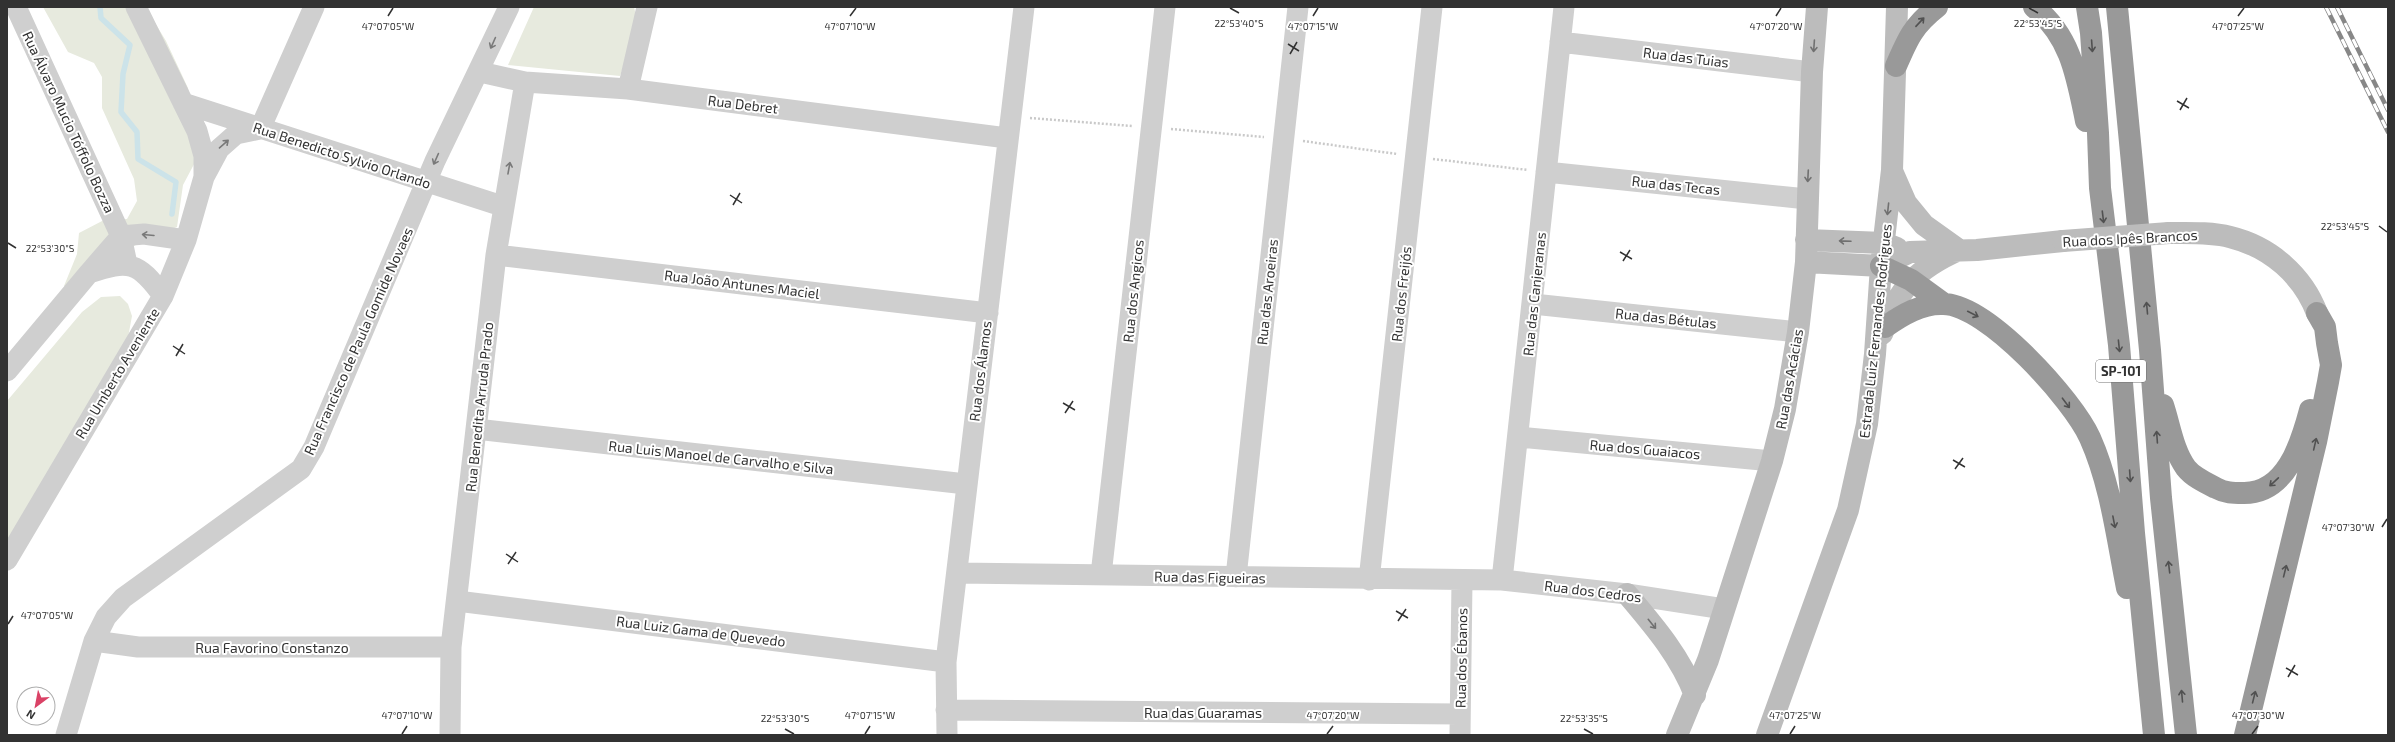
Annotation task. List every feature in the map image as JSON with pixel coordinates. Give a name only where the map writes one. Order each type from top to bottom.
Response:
[{"type":"highway","points":[[1896,66],[1909,34],[1923,18],[1937,7]]},
{"type":"highway","points":[[2034,7],[2050,19],[2061,36],[2071,60],[2100,188]]},
{"type":"highway","name":"SP-101","points":[[2087,7],[2097,117],[2100,188],[2119,345],[2153,729]]},
{"type":"highway","name":"SP-101","points":[[2117,7],[2150,350],[2161,498],[2186,735]]},
{"type":"highway","points":[[1881,266],[1911,280],[1944,304]]},
{"type":"highway","points":[[1885,327],[1909,312],[1926,306],[1944,304],[1960,308],[1979,317],[2013,344],[2042,372],[2089,436],[2102,468],[2109,497],[2153,729]]},
{"type":"highway","points":[[2150,350],[2158,388],[2176,449],[2187,469],[2202,481],[2225,492],[2249,493],[2269,487],[2280,477],[2290,465],[2300,441],[2315,389],[2317,313]]},
{"type":"highway","points":[[2245,735],[2316,442],[2328,382],[2331,364],[2328,343],[2325,327],[2317,313]]},
{"type":"street","name":"Rua Álvaro Mucio Tóffolo Bozza","points":[[16,7],[121,236],[127,264]]},
{"type":"street","name":"Rua Umberto Aveniente","points":[[136,7],[197,131],[204,156],[204,177]]},
{"type":"street","points":[[260,129],[314,7]]},
{"type":"street","name":"Rua Francisco de Paula Gomide Novaes","points":[[66,735],[94,641],[106,617],[123,598],[300,469],[314,447],[428,183],[435,161],[480,72],[509,7]]},
{"type":"street","points":[[628,90],[647,7]]},
{"type":"street","name":"Rua dos Álamos","points":[[945,734],[946,662],[958,573],[966,484],[1024,7]]},
{"type":"street","name":"Rua dos Angicos","points":[[1101,575],[1165,7]]},
{"type":"street","name":"Rua das Aroeiras","points":[[1236,577],[1298,7]]},
{"type":"street","name":"Rua dos Freijós","points":[[1369,580],[1432,7]]},
{"type":"street","name":"Rua das Canjeranas","points":[[1502,580],[1534,304],[1546,172],[1564,7]]},
{"type":"street","name":"Rua das Acácias","points":[[1677,735],[1695,695],[1724,609],[1772,461],[1785,409],[1798,332],[1806,262],[1812,72],[1817,7]]},
{"type":"street","name":"Estrada Luiz Fernandes Rodrigues","points":[[1767,735],[1848,510],[1867,424],[1875,354],[1881,266],[1892,170],[1897,7]]},
{"type":"street","name":"Rua das Tuias","points":[[1560,42],[1812,72]]},
{"type":"street","name":"Rua Debret","points":[[480,72],[525,82],[628,90],[1007,138]]},
{"type":"street","name":"Rua Benedita Arruda Prado","points":[[450,735],[451,648],[476,429],[502,206],[525,82]]},
{"type":"street","name":"Rua Benedicto Sylvio Orlando","points":[[183,103],[502,206]]},
{"type":"street","name":"Rua Umberto Aveniente","points":[[7,560],[163,296],[186,240],[204,177],[219,149],[236,134],[260,129]]},
{"type":"street","points":[[1892,170],[1906,203],[1924,225],[1959,250]]},
{"type":"street","name":"Rua das Tecas","points":[[1546,172],[1807,199]]},
{"type":"street","name":"Rua dos Ipês Brancos","points":[[1806,240],[1884,243],[1910,252],[1959,250],[2169,233],[2212,234],[2230,237],[2251,244],[2286,266],[2300,280],[2310,295],[2317,313]]},
{"type":"street","points":[[7,371],[121,236],[144,234],[186,240]]},
{"type":"street","points":[[1875,354],[1894,306],[1911,280],[1934,261],[1959,250]]},
{"type":"street","name":"Rua dos Ipês Brancos","points":[[1806,262],[1881,266],[1910,252]]},
{"type":"street","name":"Rua João Antunes Maciel","points":[[496,255],[988,312]]},
{"type":"street","points":[[89,273],[114,265],[127,264],[150,278],[163,296]]},
{"type":"street","name":"Rua das Bétulas","points":[[1534,304],[1798,332]]},
{"type":"street","name":"Rua Luis Manoel de Carvalho e Silva","points":[[476,429],[966,484]]},
{"type":"street","name":"Rua dos Guaiacos","points":[[1518,437],[1772,461]]},
{"type":"street","name":"Rua das Figueiras","points":[[958,573],[1462,581]]},
{"type":"street","name":"Rua dos Cedros","points":[[1462,581],[1502,580],[1627,594],[1724,609]]},
{"type":"street","name":"Rua dos Ébanos","points":[[1460,735],[1462,581]]},
{"type":"street","points":[[1627,594],[1668,644],[1686,672],[1695,695]]},
{"type":"street","name":"Rua Luiz Gama de Quevedo","points":[[457,600],[946,662]]},
{"type":"street","name":"Rua Favorino Constanzo","points":[[94,641],[138,647],[451,648]]},
{"type":"street","name":"Rua das Guaramas","points":[[946,710],[1460,714]]},
{"type":"shaded area","points":[[43,7],[146,8],[166,41],[188,88],[201,151],[183,185],[177,227],[145,239],[68,289],[64,286],[77,254],[79,233],[104,220],[127,219],[137,201],[134,179],[102,108],[102,77],[94,63],[68,52]]},
{"type":"shaded area","points":[[534,7],[634,7],[638,24],[620,76],[508,65]]},
{"type":"shaded area","points":[[120,296],[128,304],[132,316],[119,386],[17,541],[7,573],[7,401],[82,312],[101,297]]},
{"type":"waterway","points":[[100,7],[101,18],[130,45],[123,74],[121,112],[137,132],[138,159],[176,182],[172,214]]},
{"type":"railway","points":[[2326,7],[2388,132]]},
{"type":"railway","points":[[2337,7],[2388,110]]}]
